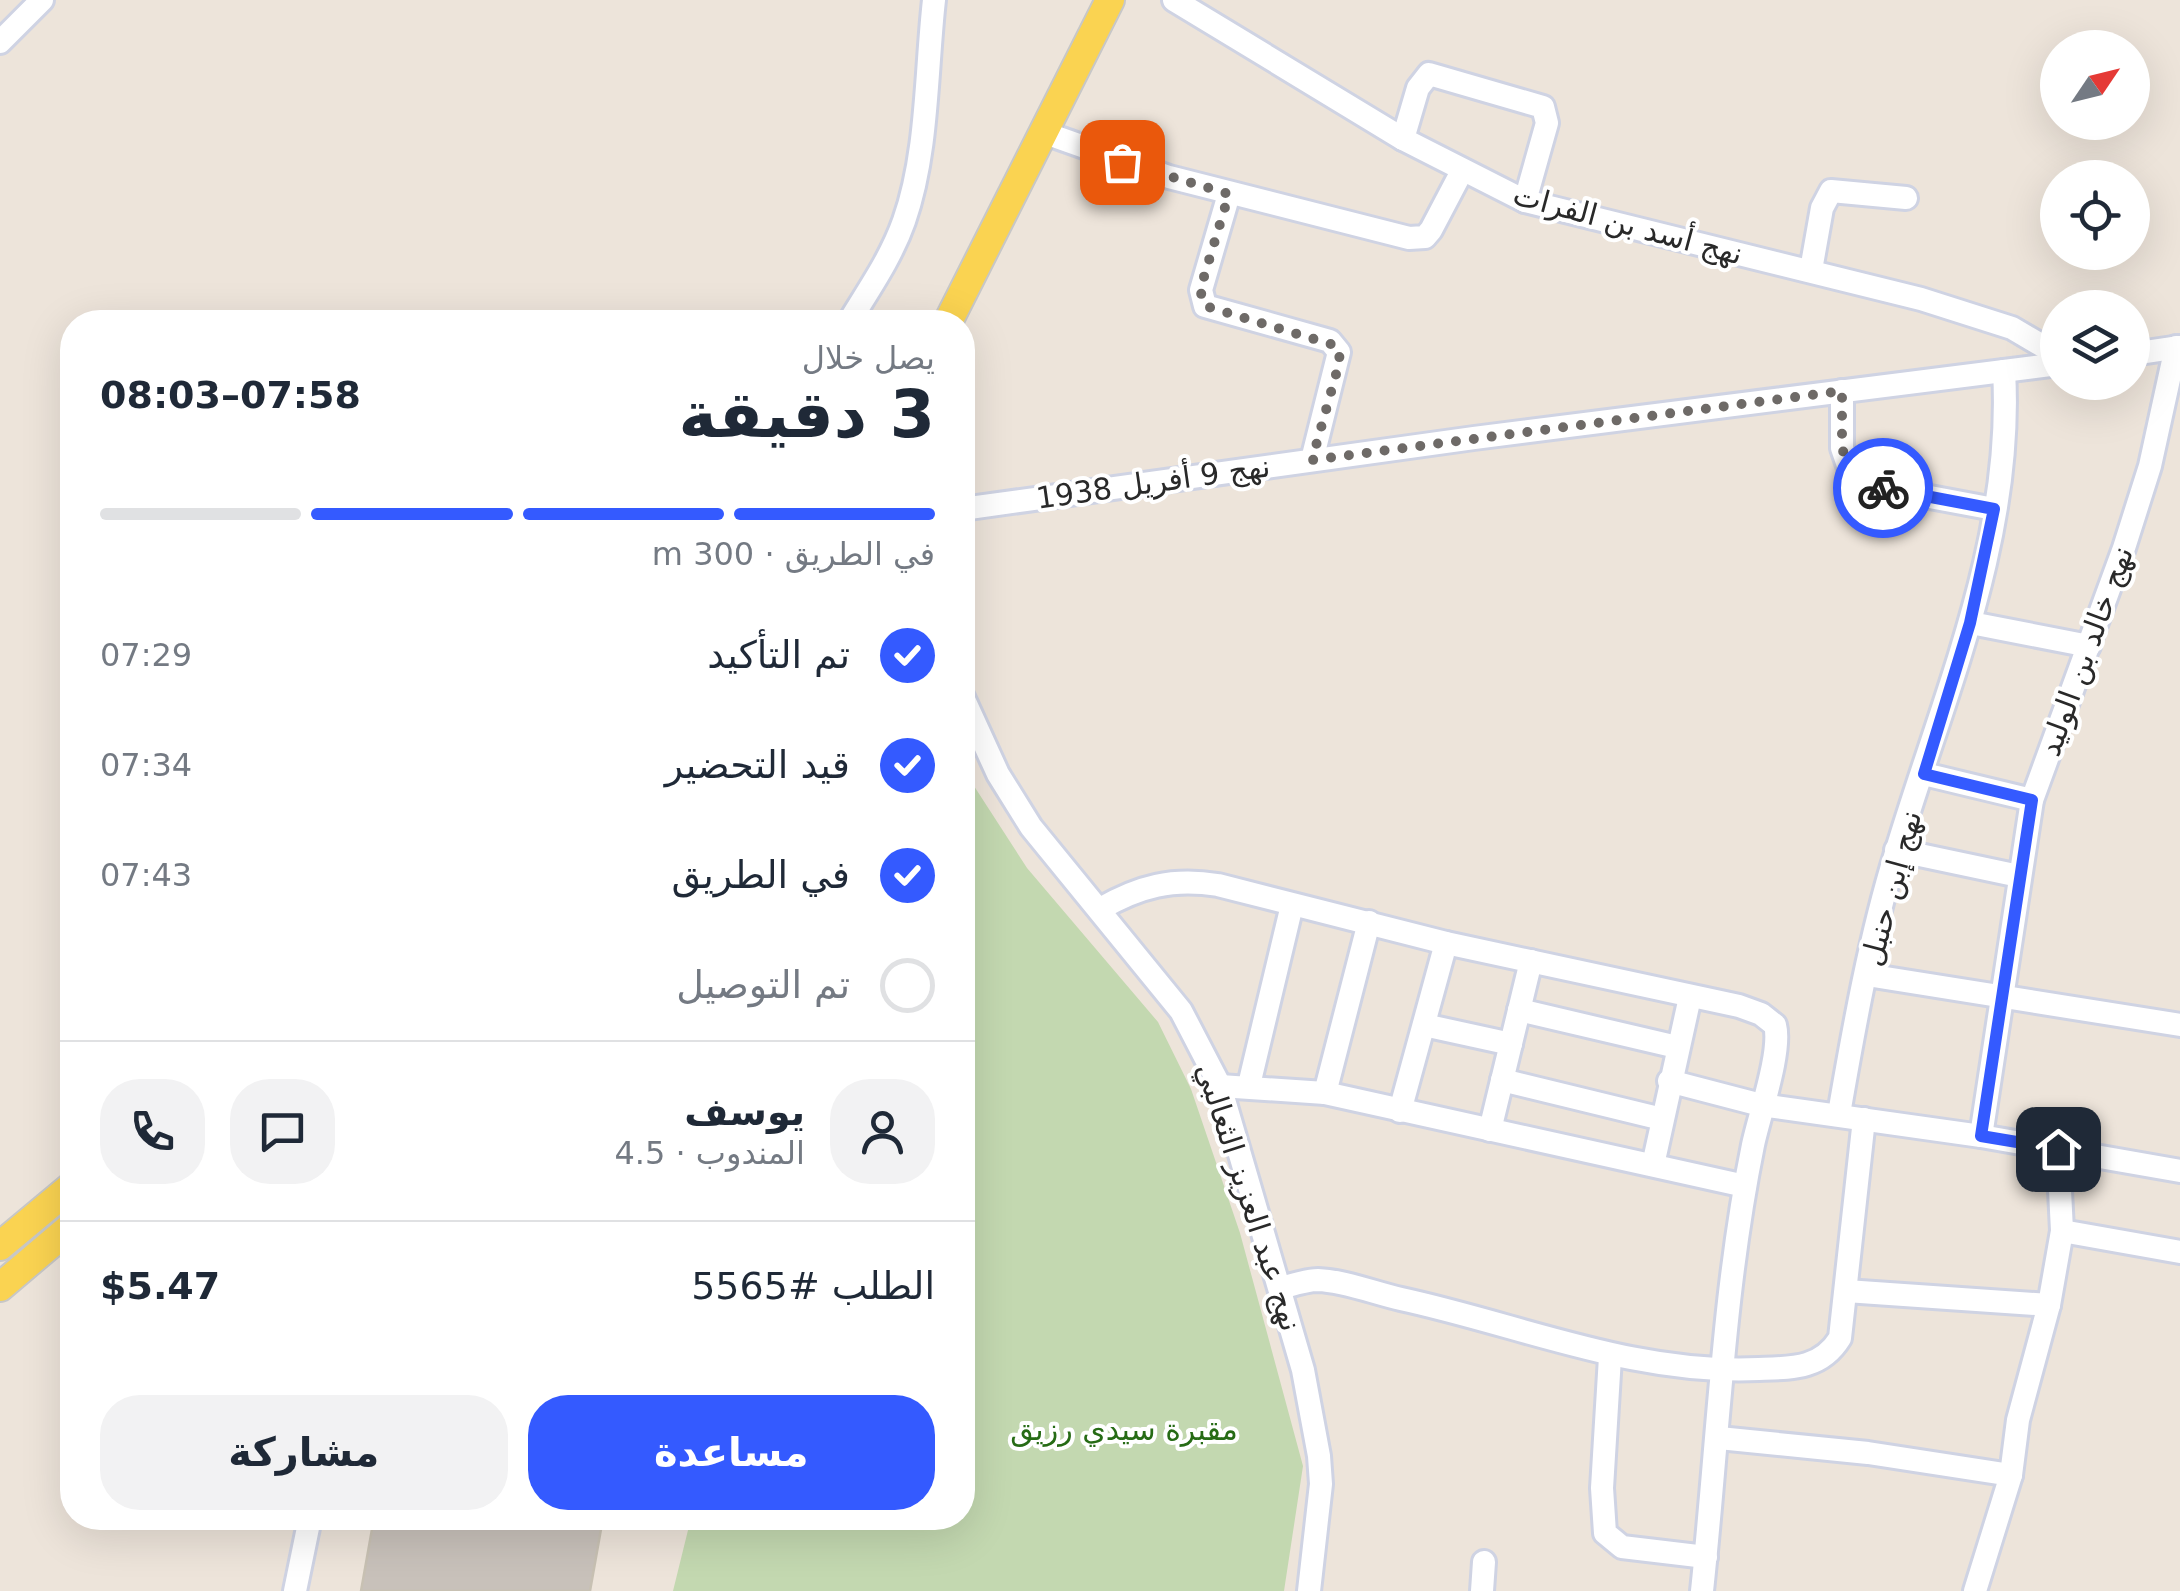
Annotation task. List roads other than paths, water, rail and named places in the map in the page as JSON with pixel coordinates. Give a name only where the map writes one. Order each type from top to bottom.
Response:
[{"type":"main road","points":[[954,310],[1110,0]]},
{"type":"main road","points":[[0,1246],[60,1196]]},
{"type":"main road","points":[[0,1288],[60,1236]]},
{"type":"street","points":[[0,42],[42,0]]},
{"type":"street","points":[[857,310],[881,271],[906,216],[919,144],[934,0]]},
{"type":"street","name":"نهج أسد بن الفرات","points":[[1174,0],[1404,139],[1525,202],[1811,270],[2012,328],[2040,344]]},
{"type":"street","points":[[1404,139],[1418,88],[1429,74],[1542,108],[1547,123],[1525,202]]},
{"type":"street","points":[[1045,133],[1229,194],[1418,238],[1438,221],[1462,171]]},
{"type":"street","points":[[1811,270],[1822,208],[1831,191],[1906,198]]},
{"type":"street","points":[[1229,194],[1200,290],[1205,306],[1330,341],[1339,352],[1312,460]]},
{"type":"street","points":[[2150,351],[2178,347]]},
{"type":"street","name":"نهج خالد بن الوليد","points":[[1981,1136],[2005,998],[2032,800],[2150,466],[2178,347]]},
{"type":"street","name":"نهج 9 أفريل 1938","points":[[975,507],[2040,366]]},
{"type":"street","name":"نهج إبن حنبل","points":[[1839,1114],[1896,850],[1924,774],[1970,623],[2004,438],[2004,371]]},
{"type":"street","points":[[1842,391],[1842,448],[1852,477],[1866,484],[1994,509]]},
{"type":"street","points":[[1970,623],[2089,646]]},
{"type":"street","name":"نهج عبد العزيز الثعالبي","points":[[975,724],[998,774],[1031,827],[1181,1012],[1220,1086],[1303,1370],[1319,1456],[1322,1484],[1309,1591]]},
{"type":"street","points":[[1924,774],[2032,800]]},
{"type":"street","points":[[1896,850],[2019,876]]},
{"type":"street","points":[[1100,909],[1153,884],[1182,881],[1218,885],[1446,943],[1750,1009],[1775,1026],[1745,1186],[1720,1371],[1719,1438],[1702,1591]]},
{"type":"street","points":[[1249,1085],[1292,906]]},
{"type":"street","points":[[1325,1093],[1369,922]]},
{"type":"street","points":[[1400,1111],[1446,943]]},
{"type":"street","points":[[1490,1130],[1530,961]]},
{"type":"street","points":[[1867,975],[2180,1025]]},
{"type":"street","points":[[1653,1165],[1690,997]]},
{"type":"street","points":[[1519,1010],[1676,1047]]},
{"type":"street","points":[[1424,1025],[1511,1044]]},
{"type":"street","points":[[1502,1080],[1662,1119]]},
{"type":"street","points":[[1670,1081],[1761,1104],[1981,1136],[2180,1172]]},
{"type":"street","points":[[1220,1086],[1325,1093],[1745,1186]]},
{"type":"street","points":[[1281,1288],[1317,1280],[1480,1317],[1610,1356],[1720,1371],[1792,1368],[1821,1360],[1840,1338],[1864,1120]]},
{"type":"street","points":[[1975,1591],[2011,1475],[2018,1420],[2049,1305],[2062,1231],[2058,1149]]},
{"type":"street","points":[[2062,1231],[2180,1252]]},
{"type":"street","points":[[1846,1292],[2049,1305]]},
{"type":"street","points":[[1610,1356],[1602,1502],[1604,1533],[1622,1547],[1706,1557]]},
{"type":"street","points":[[1719,1438],[1868,1453],[2011,1475]]},
{"type":"street","points":[[295,1591],[308,1530]]},
{"type":"street","points":[[1482,1591],[1484,1562]]},
{"type":"park label","name":"مقبرة سيدي رزيق","points":[[1124,1429]]}]
